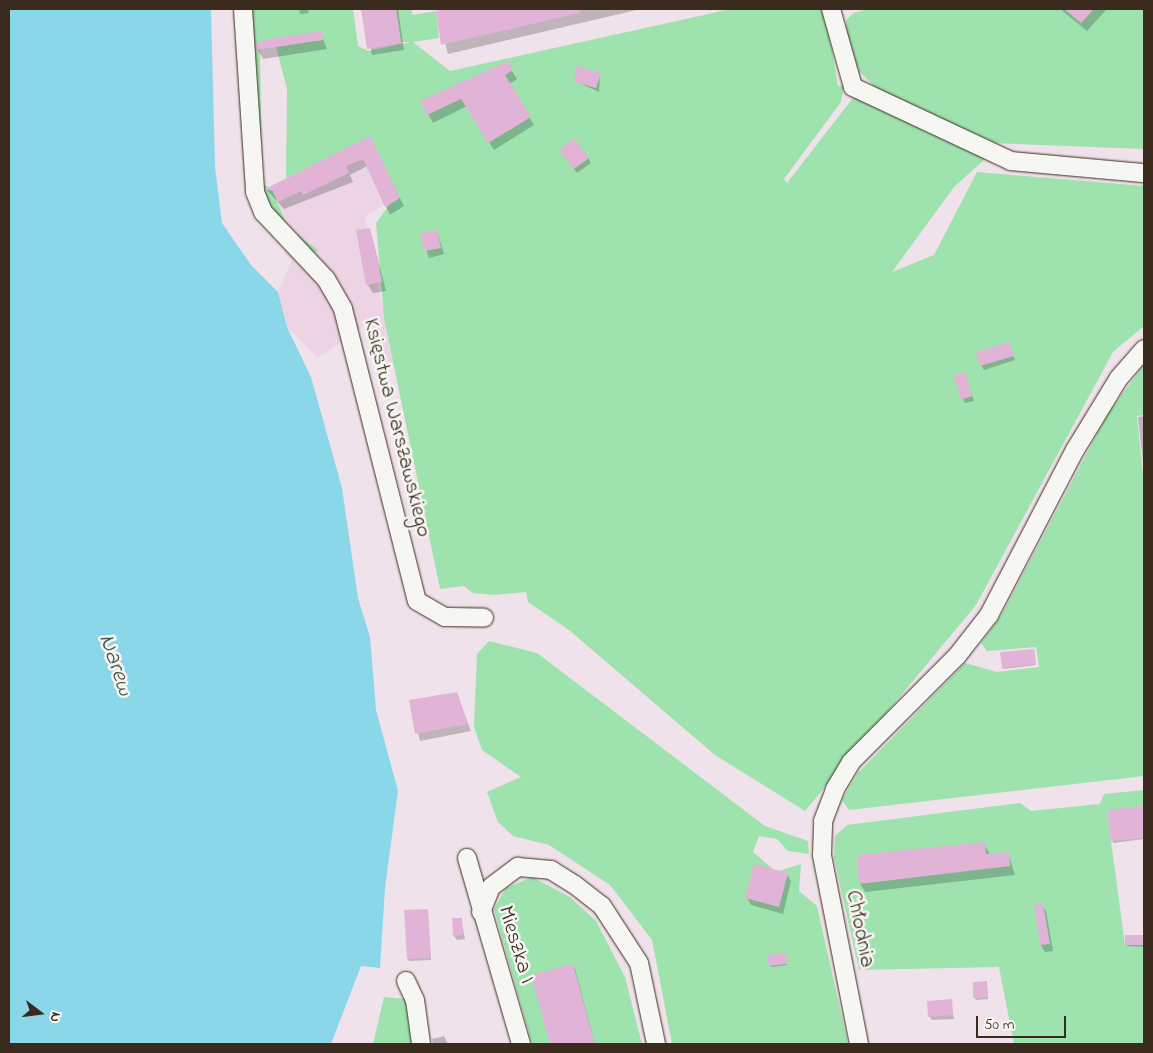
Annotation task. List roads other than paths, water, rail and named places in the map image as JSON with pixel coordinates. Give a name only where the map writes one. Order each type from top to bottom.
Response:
[{"type":"street","name":"Księstwa Warszawskiego","points":[[243,9],[255,192],[263,212],[326,279],[343,308],[416,602],[429,612],[484,618]]},
{"type":"street","points":[[831,9],[853,87],[1011,161],[1144,173]]},
{"type":"street","name":"Chłodnia","points":[[859,1044],[827,884],[823,821],[851,762],[957,656],[989,615],[1075,450],[1120,378],[1144,349]]},
{"type":"street","name":"Mieszka I","points":[[466,858],[521,1044]]},
{"type":"street","points":[[481,912],[491,887],[501,876],[518,867],[551,870],[602,906],[622,931],[639,964],[656,1044]]},
{"type":"street","points":[[406,981],[415,1000],[421,1044]]},
{"type":"water","name":"Narew","points":[[9,9],[211,9],[215,167],[222,223],[251,265],[278,292],[287,327],[311,377],[342,488],[358,598],[370,637],[376,710],[398,791],[385,888],[380,968],[361,966],[331,1044],[9,1044]]}]
